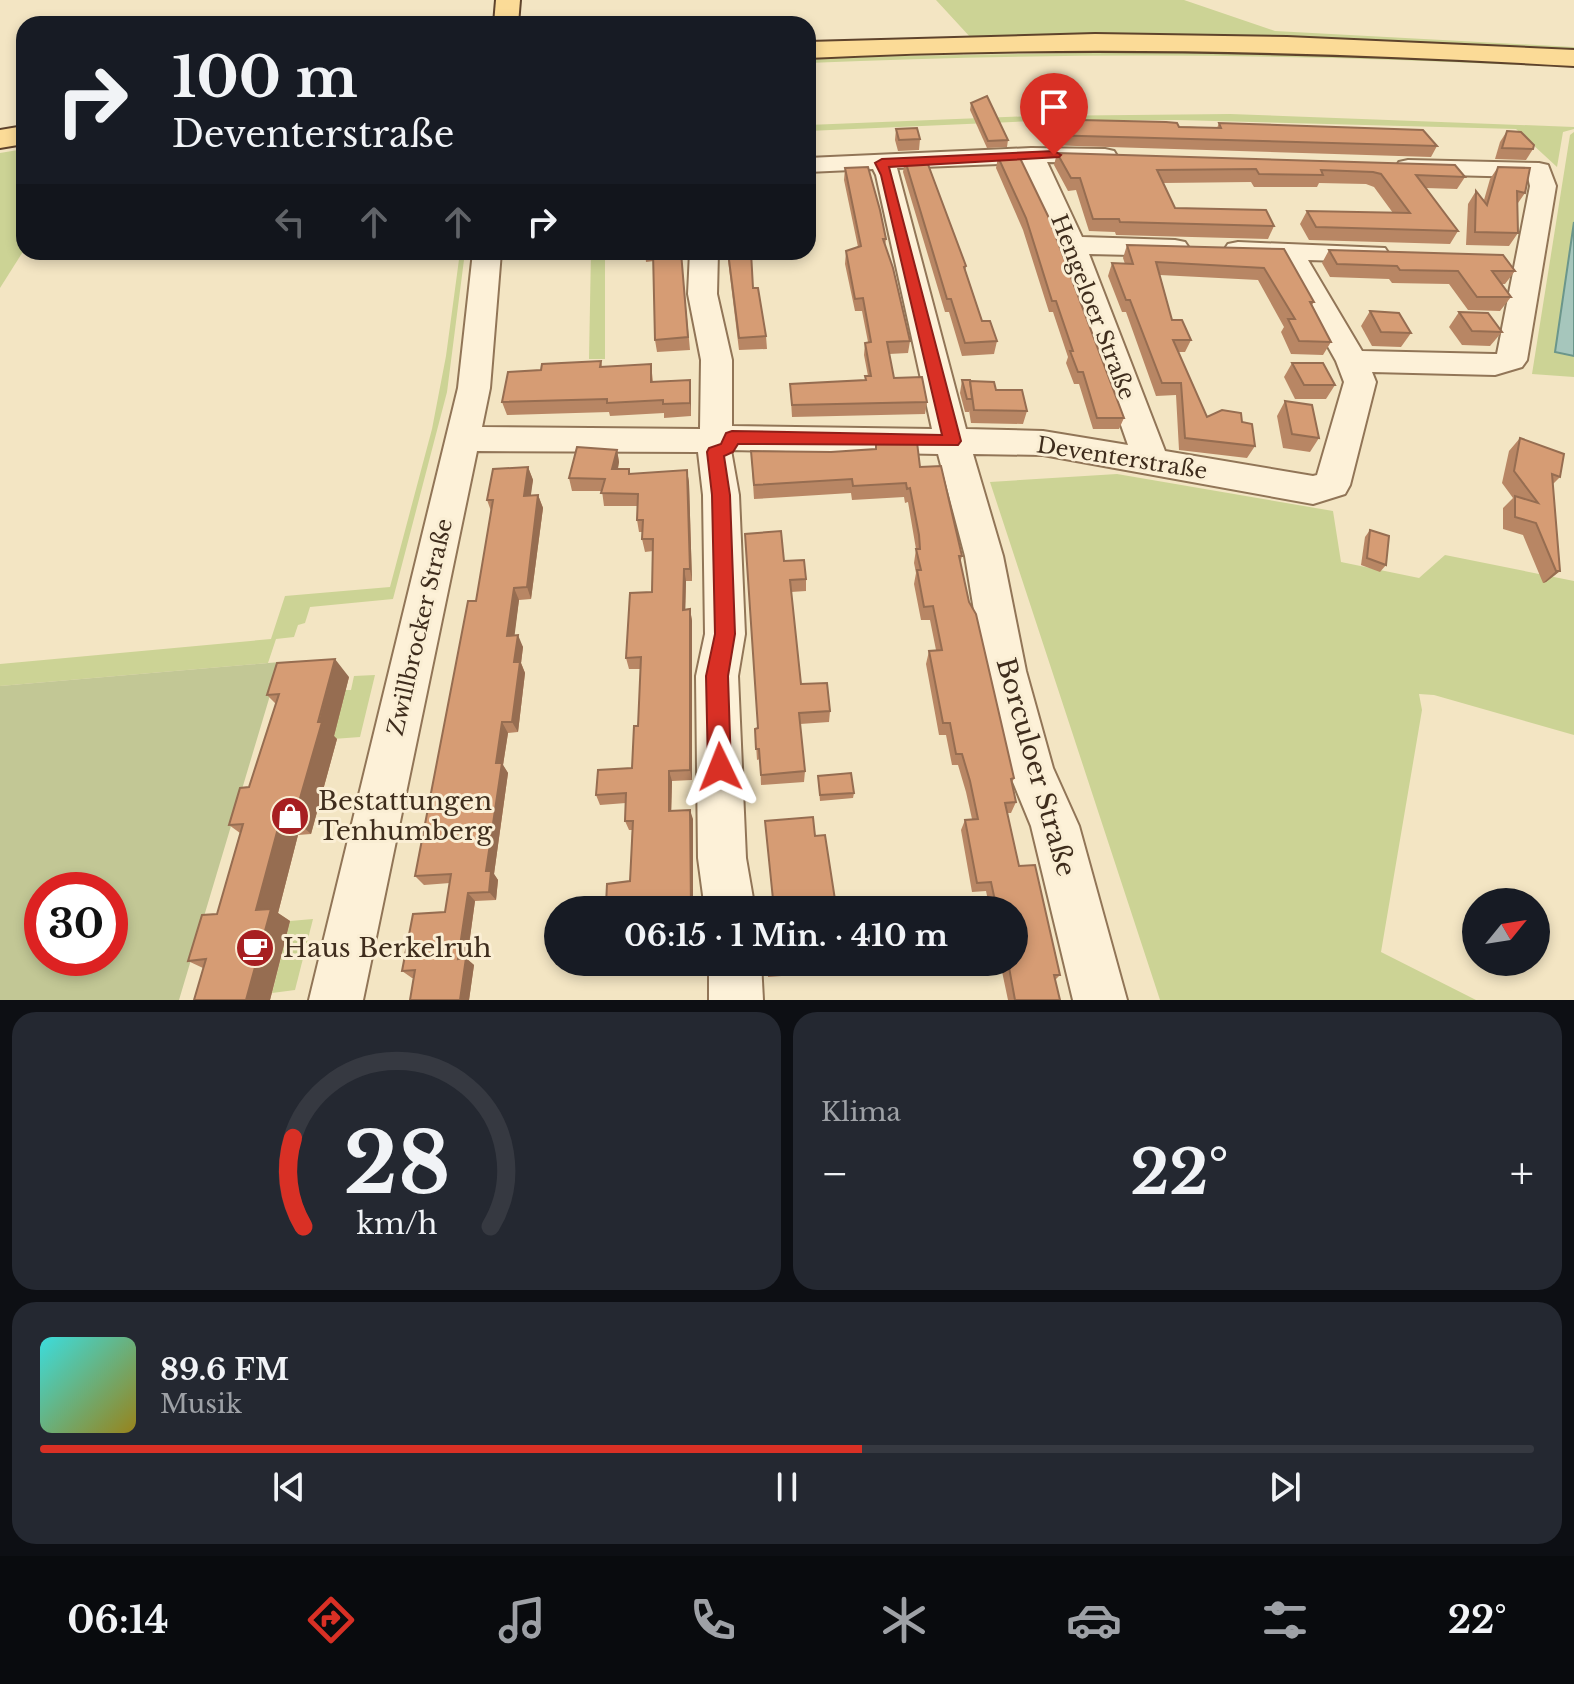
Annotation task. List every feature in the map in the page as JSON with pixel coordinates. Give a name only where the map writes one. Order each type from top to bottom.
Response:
[{"type":"main road","points":[[816,50],[1201,43],[1437,50],[1574,58]]},
{"type":"street","points":[[816,165],[1031,155],[1129,157]]},
{"type":"street","name":"Hengeloer Straße","points":[[1031,155],[1072,245],[1151,461]]},
{"type":"street","name":"Borculoer Straße","points":[[882,163],[888,175],[952,441],[984,556],[1005,671],[1031,770],[1055,826],[1100,1000]]},
{"type":"street","points":[[1352,361],[1495,365],[1511,360],[1513,258],[1543,186],[1539,170],[1381,166]]},
{"type":"street","points":[[1072,245],[1401,255]]},
{"type":"street","name":"Deventerstraße","points":[[462,439],[1043,443],[1313,490],[1332,485],[1360,382],[1352,361],[1289,252]]},
{"type":"street","name":"Zwillbrocker Straße","points":[[336,1000],[474,388],[486,260]]},
{"type":"street","points":[[703,260],[701,275],[705,310],[714,336],[716,361],[715,439],[721,495],[725,634],[717,676],[722,858],[728,896]]},
{"type":"street","points":[[735,976],[736,1000]]},
{"type":"green space","points":[[936,0],[1184,0],[1275,31],[1574,47],[1574,51],[971,38]]},
{"type":"green space","points":[[1136,52],[1402,57],[1574,68],[1382,59],[1191,56],[1000,57],[816,63],[816,59]]},
{"type":"green space","points":[[1230,114],[1574,129],[1563,132],[1557,167],[1516,129],[1176,120],[1034,121],[816,131],[816,125],[1033,116]]},
{"type":"green space","points":[[1574,132],[1574,222],[1556,352],[1574,356],[1574,377],[1532,374],[1570,135]]},
{"type":"green space","points":[[16,150],[18,260],[0,288],[0,153]]},
{"type":"green space","points":[[459,260],[464,260],[447,392],[393,599],[310,607],[305,623],[298,625],[294,637],[276,639],[268,663],[0,686],[0,664],[271,639],[285,596],[390,587],[432,429]]},
{"type":"green space","points":[[591,260],[605,260],[605,359],[589,359]]},
{"type":"green space","points":[[1117,474],[1333,511],[1341,562],[1419,578],[1445,555],[1574,581],[1574,735],[1434,695],[1419,694],[1422,710],[1381,952],[1476,1000],[1160,1000],[990,482]]},
{"type":"green space","points":[[280,662],[179,1000],[0,1000],[0,686]]},
{"type":"green space","points":[[375,675],[360,737],[333,739],[345,690],[351,690],[354,676]]},
{"type":"green space","points":[[313,919],[295,990],[272,993],[290,921]]},
{"type":"water","points":[[1574,222],[1574,356],[1555,352]]},
{"type":"building","points":[[987,96],[1008,140],[988,141],[971,103]]},
{"type":"building","points":[[1037,119],[1166,122],[1177,123],[1179,127],[1221,128],[1219,123],[1423,130],[1437,146],[1046,135]]},
{"type":"building","points":[[917,128],[920,139],[899,140],[896,129]]},
{"type":"building","points":[[1507,131],[1521,132],[1534,145],[1533,149],[1502,148]]},
{"type":"building","points":[[1057,153],[1455,165],[1465,177],[1416,175],[1458,231],[1316,227],[1307,211],[1410,213],[1381,174],[1321,170],[1323,175],[1259,174],[1256,169],[1157,170],[1175,208],[1266,210],[1274,226],[1120,222],[1119,219],[1093,219],[1080,178],[1071,178]]},
{"type":"building","points":[[1019,156],[1048,216],[1124,418],[1097,418],[1083,372],[1078,372],[1026,218],[998,157]]},
{"type":"building","points":[[926,159],[966,266],[982,321],[990,321],[997,341],[965,343],[951,299],[947,299],[905,160]]},
{"type":"building","points":[[868,167],[910,341],[887,342],[894,378],[922,377],[927,402],[792,405],[790,384],[866,380],[865,376],[871,376],[865,343],[871,342],[863,298],[855,299],[846,251],[861,246],[845,168]]},
{"type":"building","points":[[1498,167],[1530,168],[1525,193],[1517,191],[1518,233],[1475,232],[1476,191],[1487,205]]},
{"type":"building","points":[[1127,245],[1284,249],[1314,302],[1310,302],[1331,342],[1299,341],[1288,319],[1295,319],[1264,268],[1156,262],[1172,320],[1182,320],[1191,340],[1173,340],[1207,417],[1222,410],[1241,413],[1242,422],[1252,424],[1255,446],[1185,438],[1181,383],[1162,383],[1112,263],[1133,264]]},
{"type":"building","points":[[1329,250],[1503,255],[1515,271],[1492,271],[1511,297],[1477,297],[1458,271],[1337,264]]},
{"type":"building","points":[[653,260],[682,260],[688,337],[655,340]]},
{"type":"building","points":[[729,260],[751,260],[753,288],[758,288],[766,336],[739,338]]},
{"type":"building","points":[[1370,311],[1399,313],[1411,333],[1381,332]]},
{"type":"building","points":[[1459,312],[1488,313],[1502,332],[1472,331]]},
{"type":"building","points":[[601,361],[600,367],[651,364],[651,382],[690,380],[690,403],[663,404],[663,400],[607,403],[607,399],[502,402],[508,372],[541,370],[542,364]]},
{"type":"building","points":[[1292,363],[1323,363],[1335,385],[1304,385]]},
{"type":"building","points":[[962,380],[970,380],[972,399],[967,399]]},
{"type":"building","points":[[970,381],[994,382],[996,390],[1022,390],[1027,411],[974,410]]},
{"type":"building","points":[[1285,401],[1312,405],[1319,438],[1292,434]]},
{"type":"building","points":[[1520,438],[1564,454],[1560,477],[1552,474],[1560,571],[1556,571],[1536,523],[1515,517],[1515,496],[1538,503],[1514,471]]},
{"type":"building","points":[[876,442],[917,442],[920,467],[941,466],[962,556],[959,556],[969,602],[976,614],[1014,778],[1011,779],[1016,802],[1005,803],[1019,866],[1035,865],[1060,975],[1054,975],[1060,1000],[1015,1000],[1011,976],[1028,976],[1028,896],[994,896],[991,882],[977,883],[965,820],[978,819],[962,754],[956,754],[950,723],[943,723],[929,651],[942,650],[933,606],[924,607],[917,570],[921,570],[916,549],[920,549],[919,535],[910,488],[907,489],[906,483],[853,486],[852,479],[754,485],[751,451],[876,449]]},
{"type":"building","points":[[577,447],[617,450],[612,469],[629,469],[629,474],[687,470],[690,569],[684,569],[683,610],[690,609],[690,770],[669,771],[669,811],[690,810],[691,896],[606,896],[607,884],[630,881],[633,821],[625,821],[626,793],[596,795],[598,770],[632,768],[634,726],[638,726],[641,657],[626,658],[630,593],[652,592],[653,539],[642,539],[643,520],[637,520],[638,494],[601,493],[605,479],[569,478]]},
{"type":"building","points":[[528,467],[524,496],[538,495],[527,587],[514,588],[507,636],[518,635],[514,662],[520,662],[512,722],[502,722],[496,763],[502,763],[486,871],[491,871],[489,892],[468,893],[458,959],[466,958],[460,1000],[410,1000],[415,970],[402,971],[413,914],[445,912],[451,874],[415,876],[468,601],[476,601],[493,500],[487,500],[493,469]]},
{"type":"building","points":[[1370,530],[1389,536],[1386,565],[1367,558]]},
{"type":"building","points":[[781,531],[784,561],[804,560],[806,579],[790,580],[801,684],[827,683],[830,711],[799,713],[805,771],[761,775],[759,749],[756,749],[755,729],[758,728],[745,534]]},
{"type":"building","points":[[335,659],[318,722],[322,722],[294,819],[280,821],[256,910],[271,909],[246,1000],[194,1000],[206,959],[188,961],[202,915],[217,914],[243,824],[229,825],[240,788],[249,787],[279,694],[267,695],[277,663]]},
{"type":"building","points":[[851,773],[854,793],[820,795],[818,776]]},
{"type":"building","points":[[813,817],[815,836],[825,835],[834,896],[773,896],[765,821]]},
{"type":"place","name":"Bestattungen Tenhumberg","points":[[290,816]]},
{"type":"place","name":"Haus Berkelruh","points":[[255,948]]},
{"type":"route","points":[[720,767],[717,676],[725,634],[721,495],[715,452],[727,448],[732,438],[952,441],[888,175],[882,163],[1054,155]]}]
